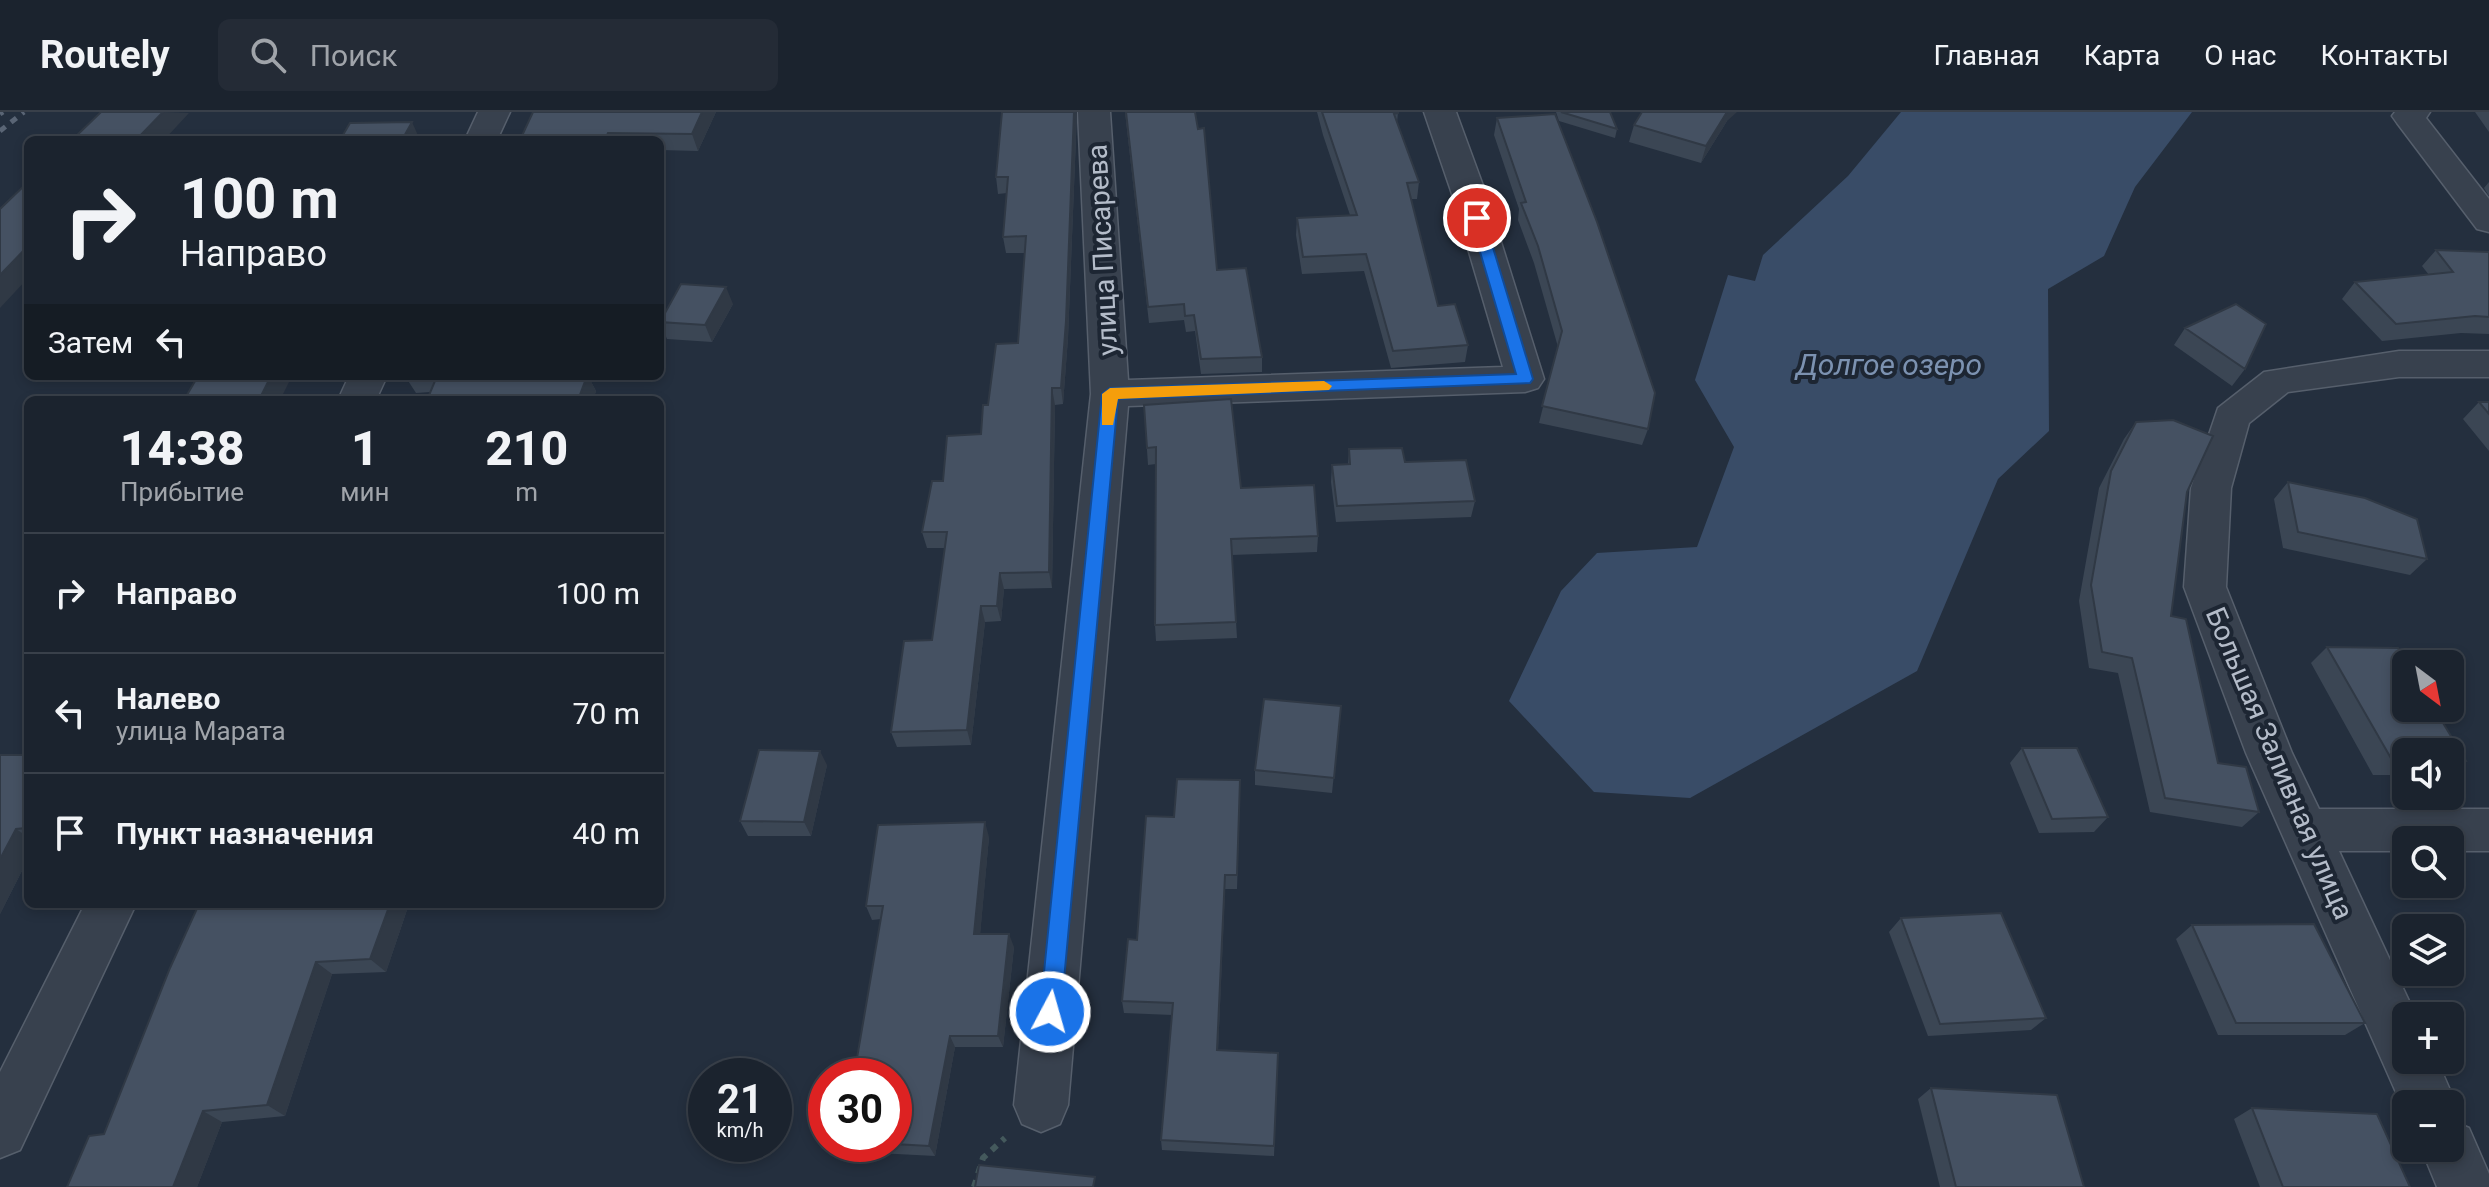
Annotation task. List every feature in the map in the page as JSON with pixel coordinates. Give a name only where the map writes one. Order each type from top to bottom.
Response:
[{"type":"street","points":[[483,136],[494,112]]},
{"type":"street","name":"улица Писарева","points":[[1041,1105],[1110,394],[1094,112]]},
{"type":"street","points":[[1110,394],[1525,379],[1468,191],[1440,112]]},
{"type":"street","points":[[2414,112],[2408,116],[2489,222]]},
{"type":"street","name":"Большая Заливная улица","points":[[2392,1022],[2269,753],[2205,587],[2211,488],[2232,417],[2277,381],[2399,364],[2489,364]]},
{"type":"street","points":[[2306,830],[2489,830]]},
{"type":"street","points":[[0,1130],[109,908]]},
{"type":"street","points":[[2455,1162],[2466,1187]]},
{"type":"water","name":"Долгое озеро","points":[[1901,112],[2192,112],[2135,187],[2104,256],[2048,289],[2049,431],[1998,479],[1917,671],[1690,798],[1594,792],[1509,701],[1561,591],[1597,553],[1697,547],[1734,447],[1695,380],[1728,275],[1755,281],[1763,255],[1848,176]]},
{"type":"building","points":[[101,112],[163,112],[140,136],[76,136]]},
{"type":"building","points":[[533,112],[702,112],[692,134],[522,136]]},
{"type":"building","points":[[1002,112],[1074,112],[1061,388],[1052,388],[1049,572],[1000,573],[997,606],[981,606],[967,730],[891,732],[904,641],[932,640],[947,532],[922,532],[932,481],[943,481],[947,436],[981,434],[983,405],[988,405],[996,344],[1018,343],[1026,236],[1003,237],[1008,177],[996,177]]},
{"type":"building","points":[[1126,112],[1195,112],[1198,129],[1204,128],[1217,270],[1246,268],[1262,357],[1201,359],[1194,315],[1185,316],[1184,304],[1148,307]]},
{"type":"building","points":[[1322,112],[1398,112],[1394,114],[1419,182],[1407,183],[1438,306],[1455,304],[1468,345],[1393,351],[1366,254],[1303,257],[1297,218],[1357,215]]},
{"type":"building","points":[[1561,112],[1610,112],[1617,129]]},
{"type":"building","points":[[1642,112],[1727,112],[1706,146],[1634,125]]},
{"type":"building","points":[[1555,114],[1597,222],[1655,393],[1648,429],[1542,406],[1562,331],[1538,246],[1521,203],[1526,202],[1497,118]]},
{"type":"building","points":[[412,122],[404,136],[342,136],[350,123]]},
{"type":"building","points":[[24,186],[24,250],[0,275],[0,209]]},
{"type":"building","points":[[2436,250],[2489,252],[2489,317],[2396,324],[2355,282],[2453,272]]},
{"type":"building","points":[[681,284],[726,287],[705,325],[664,322],[664,315]]},
{"type":"building","points":[[2236,304],[2266,324],[2245,369],[2185,328]]},
{"type":"building","points":[[196,380],[269,380],[261,396],[186,396]]},
{"type":"building","points":[[435,380],[586,380],[580,396],[429,396]]},
{"type":"building","points":[[1231,399],[1241,488],[1314,485],[1318,536],[1231,539],[1236,622],[1155,625],[1156,447],[1147,448],[1144,405]]},
{"type":"building","points":[[2479,402],[2489,402],[2489,414]]},
{"type":"building","points":[[2173,420],[2213,436],[2187,492],[2171,616],[2186,619],[2218,763],[2246,767],[2259,812],[2165,798],[2132,658],[2102,652],[2091,585],[2111,471],[2136,422]]},
{"type":"building","points":[[1402,448],[1405,462],[1466,460],[1475,501],[1337,506],[1332,465],[1350,464],[1349,449]]},
{"type":"building","points":[[2288,482],[2365,498],[2417,519],[2427,559],[2298,532]]},
{"type":"building","points":[[2327,647],[2398,648],[2392,650],[2392,722],[2442,722],[2452,738],[2392,738],[2392,760]]},
{"type":"building","points":[[1264,699],[1341,706],[1334,778],[1255,770]]},
{"type":"building","points":[[2022,748],[2077,748],[2108,817],[2052,819]]},
{"type":"building","points":[[759,750],[820,751],[804,822],[740,821]]},
{"type":"building","points":[[0,755],[24,755],[24,828],[16,829],[0,859]]},
{"type":"building","points":[[1177,779],[1240,780],[1237,875],[1225,875],[1217,1050],[1278,1053],[1274,1146],[1161,1140],[1173,1003],[1122,1001],[1128,939],[1137,940],[1146,816],[1174,817]]},
{"type":"building","points":[[985,822],[974,934],[1009,934],[998,1036],[950,1036],[929,1146],[912,1145],[912,1058],[857,1058],[883,906],[866,906],[878,825]]},
{"type":"building","points":[[197,908],[389,908],[370,959],[316,962],[267,1105],[203,1111],[173,1187],[67,1187],[89,1136],[104,1134]]},
{"type":"building","points":[[2001,913],[2046,1018],[1940,1024],[1901,918]]},
{"type":"building","points":[[2314,924],[2365,1023],[2236,1023],[2192,925]]},
{"type":"building","points":[[1931,1088],[2057,1095],[2084,1187],[1956,1187]]},
{"type":"building","points":[[2252,1108],[2377,1114],[2392,1147],[2392,1162],[2399,1162],[2410,1187],[2283,1187]]},
{"type":"building","points":[[979,1165],[1095,1177],[1093,1187],[975,1187]]},
{"type":"railway","points":[[0,131],[24,112]]},
{"type":"slow traffic","points":[[1108,421],[1110,394],[1324,386]]},
{"type":"route","points":[[1050,1012],[1110,394],[1525,379],[1477,218]]}]
